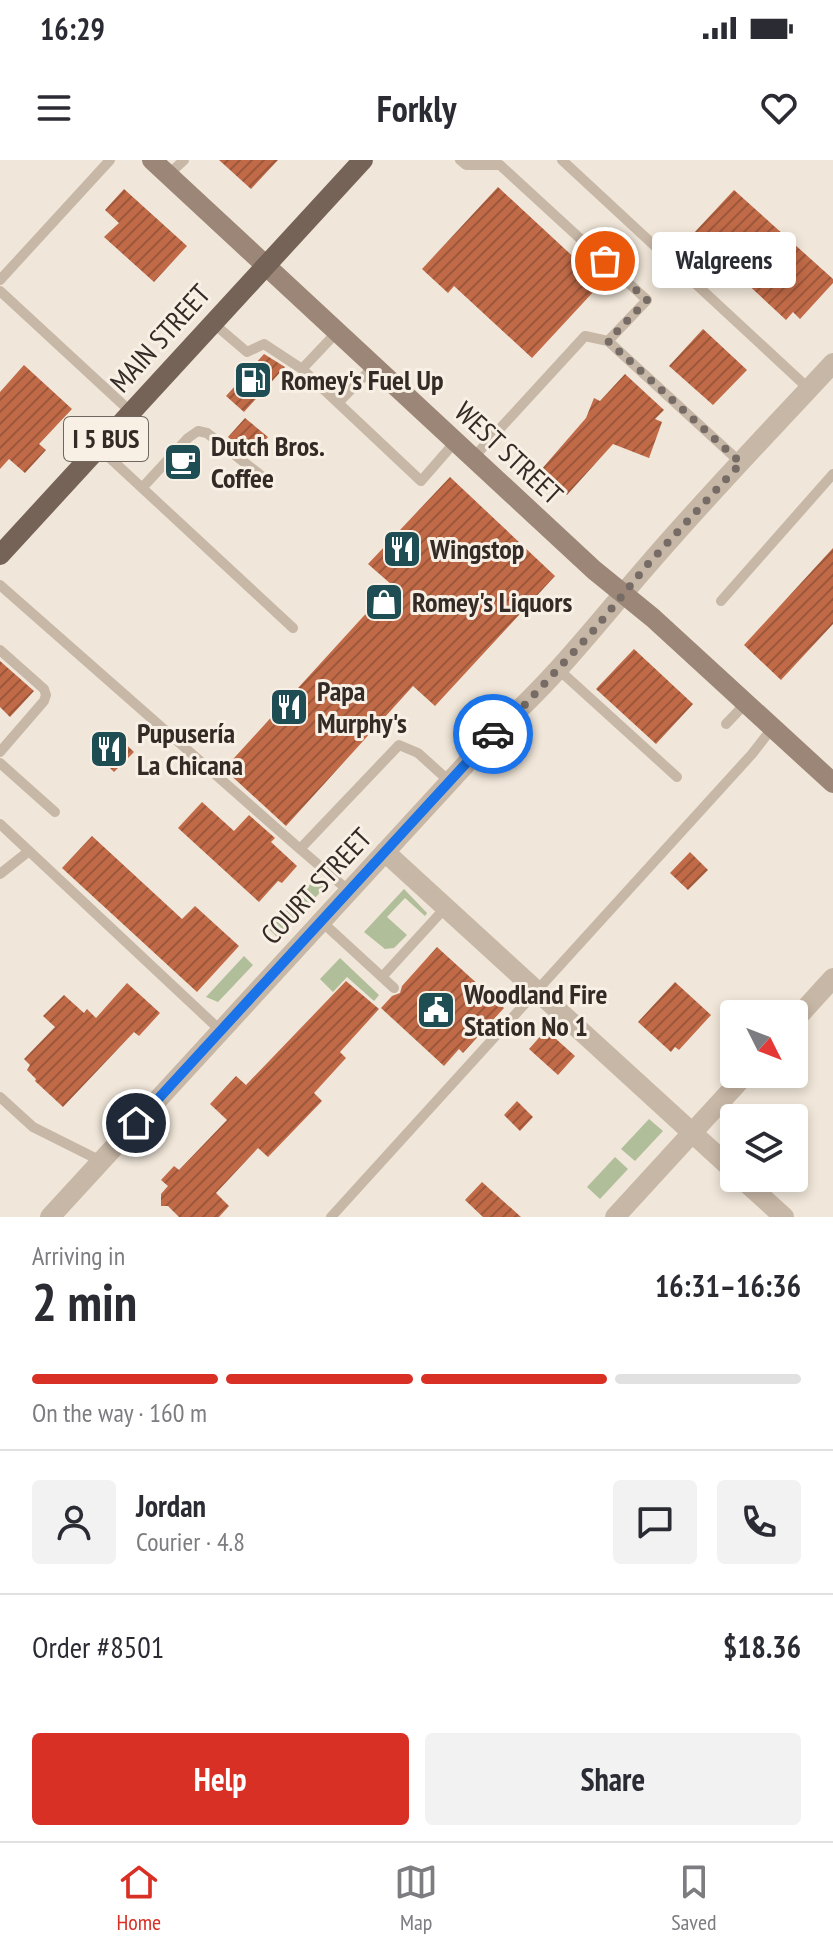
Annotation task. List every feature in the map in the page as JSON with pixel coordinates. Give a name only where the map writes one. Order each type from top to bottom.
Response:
[{"type":"main road","name":"WEST STREET","points":[[152,160],[455,442],[833,783]]},
{"type":"main road","name":"I 5 BUS","points":[[265,265],[363,160]]},
{"type":"main road","name":"MAIN STREET","points":[[0,555],[265,265]]},
{"type":"street","name":"COURT STREET","points":[[50,1217],[449,781],[558,669],[833,363]]},
{"type":"street","points":[[385,852],[720,1159]]},
{"type":"street","points":[[808,1006],[833,978]]},
{"type":"street","points":[[615,1217],[733,1088]]},
{"type":"street","points":[[756,1192],[784,1217]]},
{"type":"lane","points":[[0,280],[110,160]]},
{"type":"lane","points":[[168,175],[184,160]]},
{"type":"lane","points":[[460,160],[466,165],[500,165],[647,300],[608,341]]},
{"type":"lane","points":[[562,160],[809,389]]},
{"type":"lane","points":[[0,291],[131,412]]},
{"type":"lane","points":[[212,323],[247,352],[264,344],[302,369],[421,481],[455,442]]},
{"type":"lane","points":[[302,369],[337,332]]},
{"type":"lane","points":[[473,458],[585,336],[608,341],[741,463]]},
{"type":"lane","points":[[339,402],[374,366]]},
{"type":"lane","points":[[142,488],[198,431],[207,433],[268,481]]},
{"type":"lane","points":[[98,447],[293,628]]},
{"type":"lane","points":[[721,601],[833,474]]},
{"type":"lane","points":[[0,585],[349,891]]},
{"type":"lane","points":[[0,650],[44,689],[46,695],[0,752]]},
{"type":"lane","points":[[558,669],[677,777]]},
{"type":"lane","points":[[726,724],[746,703]]},
{"type":"lane","points":[[331,1217],[773,727]]},
{"type":"lane","points":[[300,849],[399,745],[418,753],[449,781]]},
{"type":"lane","points":[[0,763],[55,812]]},
{"type":"lane","points":[[0,824],[221,1031]]},
{"type":"lane","points":[[0,874],[29,851]]},
{"type":"lane","points":[[382,977],[445,908]]},
{"type":"lane","points":[[321,921],[394,988]]},
{"type":"lane","points":[[0,1097],[33,1127],[101,1161]]},
{"type":"green space","points":[[316,878],[325,887],[278,938],[269,929]]},
{"type":"green space","points":[[404,889],[427,913],[425,916],[405,898],[387,917],[407,935],[394,948],[385,949],[364,932]]},
{"type":"green space","points":[[244,956],[253,965],[218,1002],[206,997]]},
{"type":"green space","points":[[340,958],[379,995],[374,1001],[347,977],[333,992],[320,979]]},
{"type":"green space","points":[[649,1119],[663,1131],[635,1161],[621,1149]]},
{"type":"green space","points":[[615,1157],[628,1169],[600,1199],[587,1187]]},
{"type":"building","points":[[219,160],[278,160],[251,189]]},
{"type":"building","points":[[498,187],[594,276],[595,290],[532,358],[454,286],[448,293],[422,269]]},
{"type":"building","points":[[124,189],[187,246],[154,282],[104,237],[119,223],[105,210]]},
{"type":"building","points":[[734,190],[833,279],[833,283],[800,319],[793,312],[786,320],[727,265],[714,278],[685,251],[697,238],[693,234]]},
{"type":"building","points":[[703,329],[747,370],[713,405],[669,366]]},
{"type":"building","points":[[264,354],[285,367],[244,412],[226,396]]},
{"type":"building","points":[[24,365],[72,409],[39,444],[46,450],[25,473],[9,459],[0,469],[0,392]]},
{"type":"building","points":[[625,374],[664,410],[655,419],[662,422],[649,458],[613,444],[567,495],[540,471],[586,418],[594,398],[600,401]]},
{"type":"building","points":[[245,418],[268,437],[251,456],[228,437]]},
{"type":"building","points":[[450,477],[555,576],[435,706],[413,686],[286,826],[224,769],[392,585],[368,564]]},
{"type":"building","points":[[833,548],[833,624],[781,680],[744,645]]},
{"type":"building","points":[[634,649],[693,704],[656,744],[596,689]]},
{"type":"building","points":[[0,661],[34,691],[10,717],[0,707]]},
{"type":"building","points":[[113,732],[134,752],[114,772],[94,752]]},
{"type":"building","points":[[202,802],[234,831],[249,815],[275,838],[271,842],[297,866],[259,902],[178,828]]},
{"type":"building","points":[[92,836],[182,919],[195,906],[239,946],[197,992],[62,868]]},
{"type":"building","points":[[690,852],[708,870],[688,890],[670,873]]},
{"type":"building","points":[[437,947],[504,1008],[463,1053],[459,1049],[444,1066],[381,1008],[392,996],[400,993],[402,986]]},
{"type":"building","points":[[346,981],[379,1009],[340,1052],[346,1058],[314,1093],[322,1101],[268,1157],[258,1148],[216,1193],[229,1206],[219,1217],[179,1217],[168,1206],[161,1206],[161,1194],[168,1186],[161,1180],[174,1166],[179,1170],[227,1120],[210,1104],[236,1076],[246,1085]]},
{"type":"building","points":[[675,982],[711,1015],[679,1050],[675,1047],[671,1052],[638,1022]]},
{"type":"building","points":[[127,983],[160,1013],[139,1036],[134,1032],[63,1107],[35,1081],[27,1070],[30,1065],[24,1059],[55,1027],[43,1016],[64,995],[84,1013],[87,1009],[96,1018]]},
{"type":"building","points":[[546,1030],[575,1056],[558,1075],[529,1049]]},
{"type":"building","points":[[517,1101],[533,1117],[520,1131],[504,1115]]},
{"type":"building","points":[[482,1182],[521,1217],[483,1217],[465,1200]]},
{"type":"way so far","points":[[493,734],[521,709],[594,630],[648,564],[741,463],[608,341],[647,300],[605,261]]},
{"type":"place","name":"Walgreens","points":[[605,261]]},
{"type":"place","name":"Romey's Fuel Up","points":[[253,380]]},
{"type":"place","name":"Dutch Bros. Coffee","points":[[183,462]]},
{"type":"place","name":"Wingstop","points":[[402,549]]},
{"type":"place","name":"Romey's Liquors","points":[[384,602]]},
{"type":"place","name":"Papa Murphy's","points":[[289,707]]},
{"type":"place","name":"Pupusería La Chicana","points":[[109,749]]},
{"type":"place","name":"Woodland Fire Station No 1","points":[[436,1010]]},
{"type":"route","points":[[136,1123],[493,734]]}]
